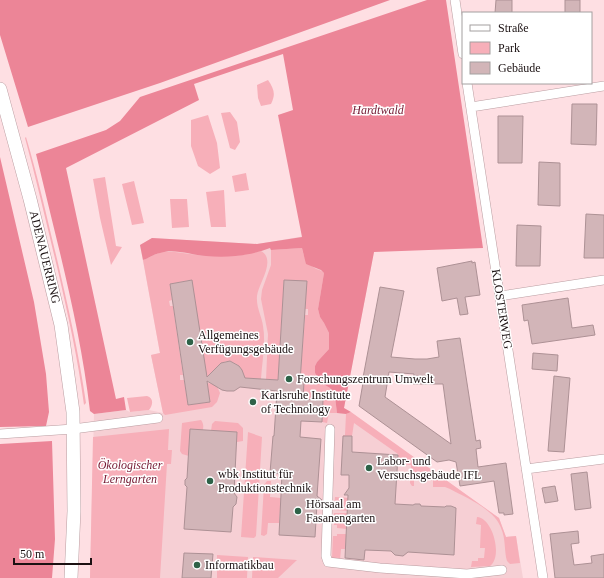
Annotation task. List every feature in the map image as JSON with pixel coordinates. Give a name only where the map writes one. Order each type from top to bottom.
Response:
[{"type":"main road","name":"ADENAUERRING","points":[[0,89],[30,199],[61,325],[73,412],[74,511],[71,578]]},
{"type":"street","points":[[455,0],[462,47]]},
{"type":"street","name":"KLOSTERWEG","points":[[467,84],[543,578]]},
{"type":"street","points":[[471,107],[604,86]]},
{"type":"street","points":[[500,296],[604,280]]},
{"type":"street","points":[[0,434],[73,429],[158,418]]},
{"type":"street","points":[[330,429],[326,560],[328,562],[332,564],[396,574],[467,574],[502,570]]},
{"type":"street","points":[[526,469],[604,459]]},
{"type":"shaded area","name":"Karlsruhe Institute of Technology","points":[[311,235],[374,252],[344,408],[499,518],[506,537],[516,536],[523,578],[90,578],[94,414],[126,410],[130,412],[149,410],[163,413],[151,355],[160,353],[140,245],[152,238],[257,244]]},
{"type":"green space","points":[[0,0],[390,0],[160,83],[28,127],[0,35]]},
{"type":"green space","name":"Hardtwald","points":[[427,0],[446,0],[483,248],[374,252],[344,408],[351,412],[346,414],[337,413],[335,397],[330,388],[320,382],[315,373],[315,366],[317,362],[329,349],[329,333],[320,317],[318,309],[324,273],[321,270],[306,264],[302,248],[271,250],[270,248],[246,255],[222,257],[171,251],[143,260],[140,245],[152,238],[257,244],[302,237],[278,115],[293,110],[283,54],[194,84],[199,100],[66,168],[116,399],[124,397],[126,410],[94,414],[90,411],[86,378],[74,314],[36,154],[106,130],[120,121],[140,97]]},
{"type":"green space","points":[[268,80],[274,94],[271,104],[261,106],[258,98],[257,85]]},
{"type":"green space","points":[[230,112],[237,122],[240,142],[235,150],[230,148],[221,113]]},
{"type":"green space","points":[[208,115],[217,143],[220,168],[210,174],[198,166],[191,146],[191,120]]},
{"type":"green space","points":[[26,137],[57,259],[77,348],[86,403],[84,405],[69,321],[25,138]]},
{"type":"green space","points":[[0,157],[34,302],[46,374],[49,412],[46,426],[0,427]]},
{"type":"green space","points":[[246,173],[249,190],[235,192],[232,176]]},
{"type":"green space","points":[[105,177],[116,246],[122,247],[111,265],[93,179]]},
{"type":"green space","points":[[134,181],[144,223],[132,225],[122,184]]},
{"type":"green space","points":[[224,190],[226,227],[211,227],[206,192]]},
{"type":"green space","points":[[170,199],[187,199],[189,227],[172,228]]},
{"type":"green space","points":[[302,248],[306,261],[324,273],[318,309],[320,317],[329,333],[329,349],[317,362],[315,366],[315,373],[320,382],[330,388],[335,397],[337,413],[329,413],[327,423],[322,422],[323,400],[300,399],[304,382],[300,382],[305,315],[308,315],[308,309],[305,309],[284,280],[278,380],[266,380],[268,334],[261,299],[262,290],[271,265],[271,250]]},
{"type":"green space","points":[[261,251],[267,260],[267,266],[257,296],[257,304],[264,332],[261,379],[244,378],[240,367],[229,361],[223,362],[218,366],[213,376],[206,376],[191,280],[170,284],[172,300],[169,301],[170,306],[173,306],[183,375],[180,375],[180,380],[184,380],[188,405],[210,402],[207,383],[216,384],[220,393],[217,402],[212,407],[165,415],[163,413],[151,355],[160,353],[143,260],[161,252],[175,252],[205,256],[225,256],[241,255]]},
{"type":"green space","points":[[147,396],[152,400],[149,410],[130,412],[127,398]]},
{"type":"green space","points":[[351,412],[499,518],[506,537],[516,536],[520,563],[510,564],[507,561],[504,536],[501,528],[498,522],[487,510],[450,489],[445,487],[433,487],[433,480],[414,479],[414,486],[412,486],[410,483],[411,465],[398,464],[398,454],[354,423],[352,436],[344,437],[346,414]]},
{"type":"green space","points":[[201,420],[203,429],[200,438],[189,456],[182,454],[180,451],[182,423]]},
{"type":"green space","points":[[215,421],[238,423],[243,428],[243,441],[237,442],[237,432],[211,431],[212,424]]},
{"type":"green space","name":"Ökologischer Lerngarten","points":[[169,429],[168,450],[172,450],[171,464],[167,464],[160,578],[90,578],[93,437]]},
{"type":"green space","points":[[248,432],[262,437],[256,536],[254,538],[241,537]]},
{"type":"green space","points":[[52,441],[55,539],[52,578],[0,578],[0,444]]},
{"type":"green space","points":[[267,481],[271,481],[270,497],[281,498],[279,523],[268,523],[267,534],[264,536],[261,535],[264,485]]},
{"type":"green space","points":[[335,497],[395,501],[395,505],[348,511],[334,510]]},
{"type":"green space","points":[[334,513],[347,513],[347,529],[337,528],[337,525],[334,525]]},
{"type":"green space","points":[[477,517],[483,519],[488,524],[494,538],[496,555],[490,566],[471,567],[472,561],[478,561],[478,558],[484,558],[485,548],[480,548],[481,525],[476,524]]},
{"type":"green space","points":[[337,534],[346,534],[346,549],[341,549],[340,560],[332,558],[333,536],[337,536]]},
{"type":"green space","points":[[217,555],[248,557],[247,578],[217,578]]},
{"type":"green space","points":[[253,557],[297,560],[278,578],[252,578]]},
{"type":"building","points":[[496,0],[512,0],[512,12],[495,12]]},
{"type":"building","points":[[565,0],[580,0],[580,12],[565,12]]},
{"type":"building","points":[[572,104],[597,104],[596,145],[571,144]]},
{"type":"building","points":[[498,116],[523,116],[522,163],[498,163]]},
{"type":"building","points":[[539,162],[560,163],[560,206],[538,205]]},
{"type":"building","points":[[586,214],[604,215],[604,258],[584,258]]},
{"type":"building","points":[[517,225],[541,226],[540,266],[516,266]]},
{"type":"building","points":[[472,261],[472,263],[475,262],[480,295],[465,297],[468,314],[460,315],[457,298],[442,301],[437,268]]},
{"type":"building","points":[[192,280],[207,377],[221,363],[230,361],[239,366],[245,378],[278,380],[284,280],[307,281],[300,382],[304,382],[303,399],[323,400],[322,422],[301,421],[300,437],[321,439],[317,496],[322,500],[317,504],[315,537],[279,535],[282,474],[270,473],[277,391],[240,387],[234,391],[227,391],[222,390],[207,381],[210,402],[188,405],[170,284]]},
{"type":"building","points":[[380,287],[404,291],[391,357],[427,359],[439,357],[437,341],[460,338],[476,441],[480,440],[481,448],[476,449],[478,467],[506,463],[513,514],[504,515],[504,513],[499,513],[494,481],[460,486],[456,462],[449,460],[437,462],[359,406]],"holes":[[[389,372],[414,374],[413,384],[443,384],[451,444],[385,397]]]},
{"type":"building","points":[[568,298],[572,328],[593,325],[595,335],[532,344],[528,320],[524,321],[522,305]]},
{"type":"building","points":[[533,353],[558,355],[557,371],[532,369]]},
{"type":"building","points":[[554,376],[570,378],[564,452],[548,451]]},
{"type":"building","name":"wbk Institut für Produktionstechnik","points":[[190,429],[237,432],[234,493],[237,497],[236,504],[233,507],[231,532],[184,529],[187,487],[185,485],[185,480],[187,478]]},
{"type":"building","points":[[343,436],[352,436],[352,452],[398,455],[395,504],[420,504],[421,506],[445,507],[451,506],[456,508],[454,555],[408,552],[403,556],[395,555],[391,551],[365,550],[364,560],[345,558],[348,495],[344,495],[349,488],[349,475],[341,475]]},
{"type":"building","points":[[587,472],[591,508],[575,510],[571,474]]},
{"type":"building","points":[[555,486],[558,501],[545,503],[542,488]]},
{"type":"building","points":[[578,531],[579,543],[571,544],[574,565],[592,563],[591,556],[604,554],[604,578],[555,578],[550,534]]},
{"type":"building","name":"Informatikbau","points":[[184,553],[213,554],[211,578],[182,578]]},
{"type":"place","name":"Allgemeines Verfügungsgebäude","points":[[190,342]]},
{"type":"place","name":"Forschungszentrum Umwelt","points":[[289,379]]},
{"type":"place","name":"Karlsruhe Institute of Technology","points":[[253,402]]},
{"type":"place","name":"Labor- und Versuchsgebäude IFL","points":[[369,468]]},
{"type":"place","name":"wbk Institut für Produktionstechnik","points":[[210,481]]},
{"type":"place","name":"Hörsaal am Fasanengarten","points":[[298,511]]},
{"type":"place","name":"Informatikbau","points":[[197,565]]}]
